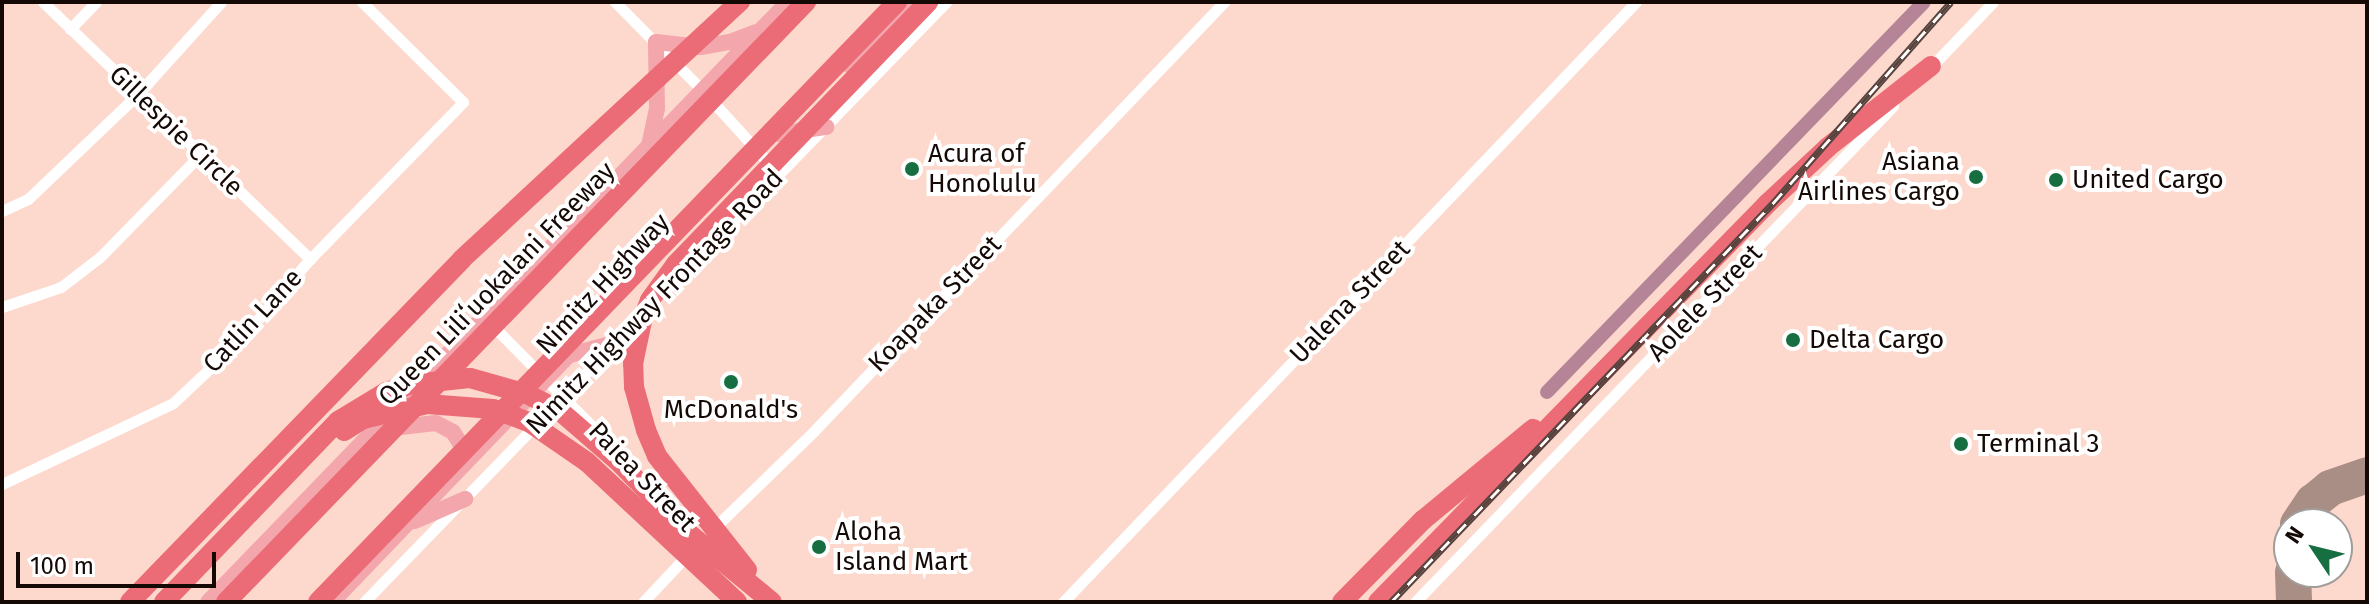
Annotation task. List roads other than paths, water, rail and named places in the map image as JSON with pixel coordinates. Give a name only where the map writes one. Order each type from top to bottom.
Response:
[{"type":"highway","points":[[130,602],[462,259],[740,2]]},
{"type":"highway","name":"Queen Liliʻuokalani Freeway","points":[[226,602],[806,2]]},
{"type":"highway","points":[[318,602],[897,2]]},
{"type":"highway","points":[[770,602],[657,456],[638,409],[634,376],[636,342],[650,300],[676,264],[928,2]]},
{"type":"highway","points":[[1381,599],[1768,203],[1828,147],[1931,66]]},
{"type":"highway","points":[[164,602],[338,421],[386,392],[441,379],[470,378],[497,384],[560,411],[620,463],[687,532],[770,602]]},
{"type":"highway","points":[[1342,602],[1478,473],[1577,396]]},
{"type":"highway","points":[[283,476],[363,419],[427,404],[493,409],[529,422],[560,440],[737,602]]},
{"type":"main road","points":[[208,602],[788,2]]},
{"type":"main road","name":"Nimitz Highway","points":[[332,602],[547,380],[760,152],[914,2]]},
{"type":"main road","points":[[648,148],[657,109],[656,42],[701,47],[730,42],[762,30]]},
{"type":"main road","points":[[779,134],[826,127]]},
{"type":"main road","points":[[570,355],[617,342]]},
{"type":"main road","points":[[369,435],[423,422],[436,423],[453,432],[463,448],[463,457],[450,480]]},
{"type":"main road","points":[[407,525],[465,499]]},
{"type":"street","name":"Gillespie Circle","points":[[43,2],[310,259]]},
{"type":"street","points":[[70,29],[96,2]]},
{"type":"street","points":[[2,211],[28,199],[137,95],[221,2]]},
{"type":"street","name":"Catlin Lane","points":[[2,484],[173,403],[240,340],[310,259],[463,102],[362,2]]},
{"type":"street","points":[[615,2],[703,91],[779,175]]},
{"type":"street","name":"Nimitz Highway Frontage Road","points":[[364,602],[946,2]]},
{"type":"street","name":"Koapaka Street","points":[[643,602],[701,540],[813,432],[1224,2]]},
{"type":"street","name":"Ualena Street","points":[[1063,602],[1636,2]]},
{"type":"street","name":"Aolele Street","points":[[1415,602],[1993,2]]},
{"type":"street","points":[[2,307],[61,287],[100,257],[200,155]]},
{"type":"street","name":"Paiea Street","points":[[483,316],[701,540],[770,602]]},
{"type":"waterway","points":[[1547,392],[1924,2]]},
{"type":"railway","points":[[1391,602],[1774,202],[1951,2]]},
{"type":"place","name":"Acura of Honolulu","points":[[912,169]]},
{"type":"place","name":"Asiana Airlines Cargo","points":[[1976,177]]},
{"type":"place","name":"United Cargo","points":[[2056,180]]},
{"type":"place","name":"Delta Cargo","points":[[1793,340]]},
{"type":"place","name":"McDonald's","points":[[731,382]]},
{"type":"place","name":"Terminal 3","points":[[1961,444]]},
{"type":"place","name":"Aloha Island Mart","points":[[819,547]]}]
